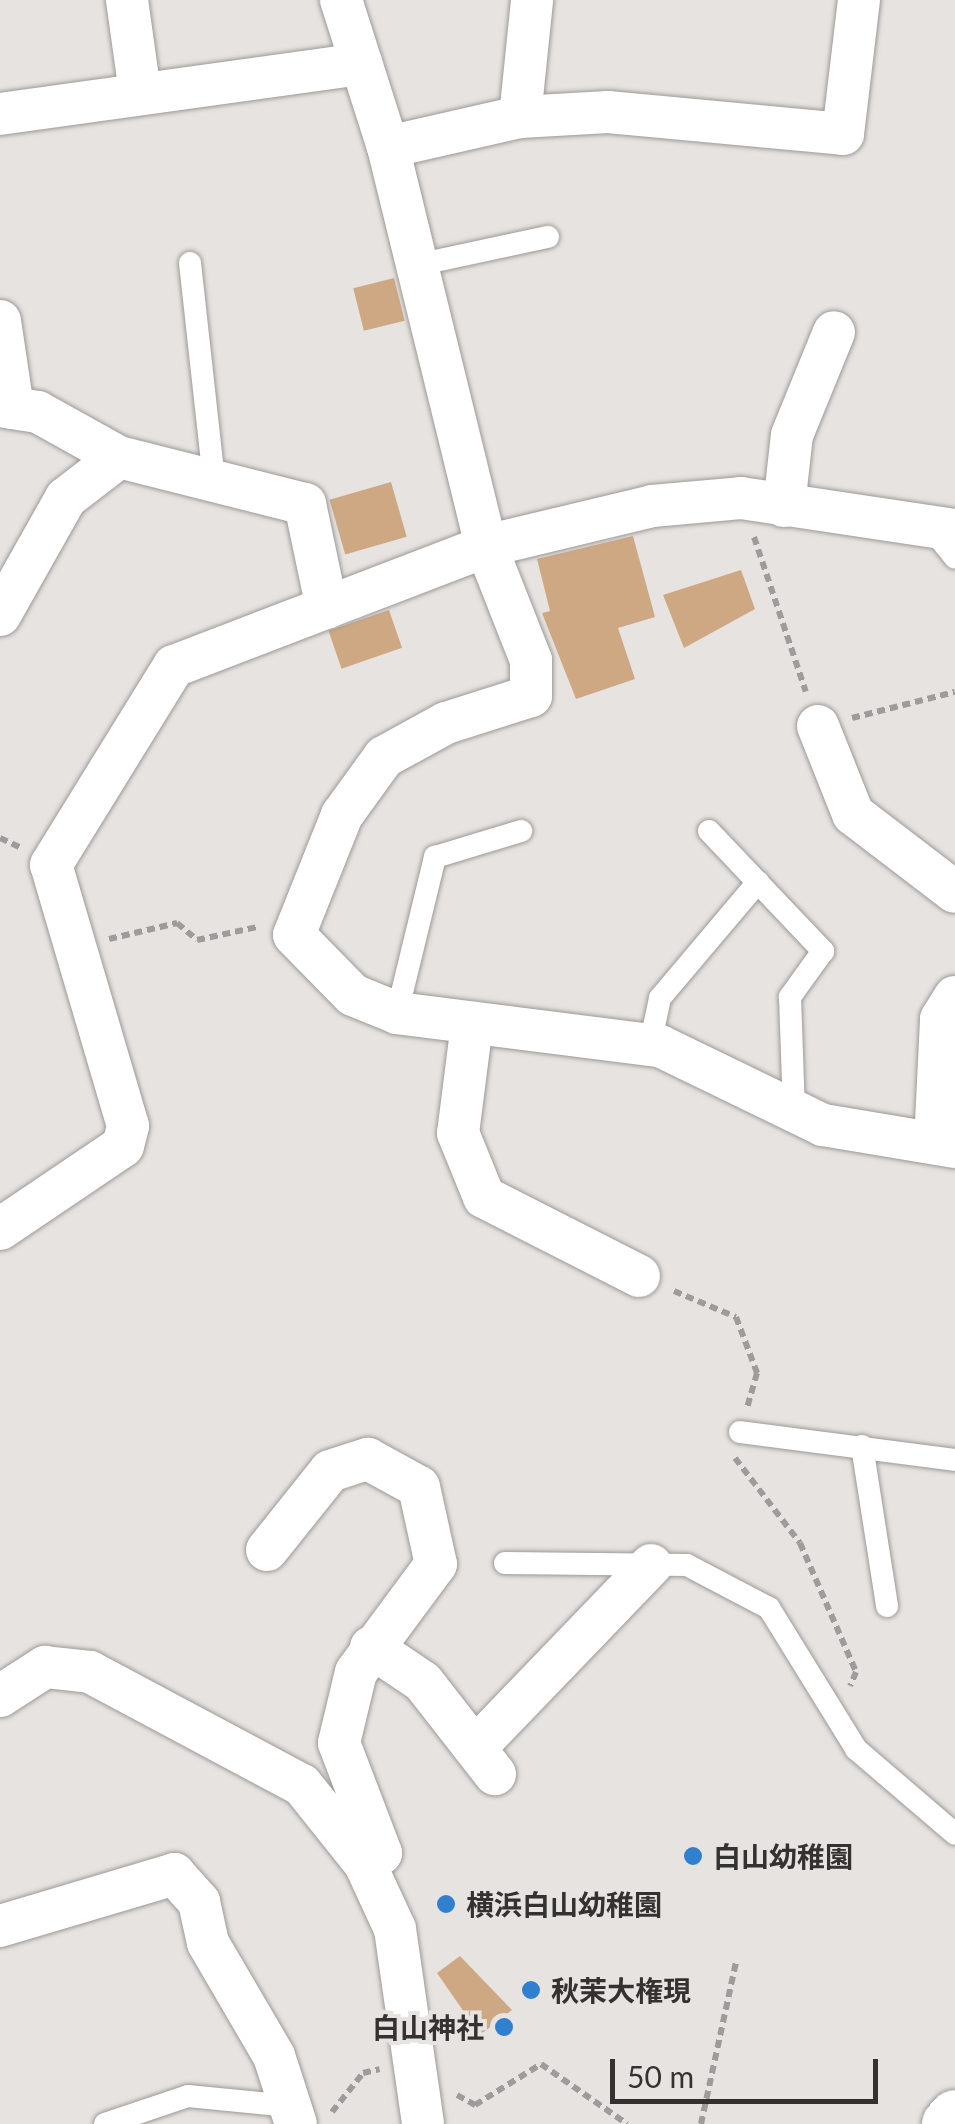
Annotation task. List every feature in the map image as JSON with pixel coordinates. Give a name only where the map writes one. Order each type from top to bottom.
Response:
[{"type":"street","points":[[127,0],[140,93]]},
{"type":"street","points":[[341,0],[388,148],[486,546],[531,660],[531,696],[446,723],[384,757],[342,815],[297,918],[294,936],[353,995],[397,1013],[650,1045],[794,1111],[945,1145],[942,1019],[955,997]]},
{"type":"street","points":[[520,117],[532,0]]},
{"type":"street","points":[[388,148],[520,117],[608,112],[843,134],[859,0]]},
{"type":"street","points":[[0,114],[362,64]]},
{"type":"street","points":[[0,322],[6,407],[119,457],[305,504],[327,608]]},
{"type":"street","points":[[784,506],[792,435],[834,332]]},
{"type":"street","points":[[0,615],[66,498],[119,457]]},
{"type":"street","points":[[0,1230],[123,1146],[128,1126],[77,947],[25,851],[174,666],[486,546],[652,506],[741,498],[947,539]]},
{"type":"street","points":[[818,726],[852,814],[955,891]]},
{"type":"street","points":[[472,1024],[458,1133],[484,1196],[639,1276]]},
{"type":"street","points":[[267,1550],[330,1470],[368,1459],[420,1487],[436,1564],[371,1647],[338,1743],[381,1853],[365,1864]]},
{"type":"street","points":[[371,1647],[423,1682],[485,1761],[651,1565]]},
{"type":"street","points":[[0,1696],[46,1667],[90,1672],[302,1785],[365,1864],[395,1929],[410,2063],[423,2124]]},
{"type":"street","points":[[0,1926],[174,1874],[200,1902],[208,1943],[274,2056],[293,2114]]},
{"type":"street","points":[[949,2124],[955,2117]]},
{"type":"lane","points":[[417,265],[548,237]]},
{"type":"lane","points":[[190,262],[214,481]]},
{"type":"lane","points":[[397,1013],[435,857],[522,831]]},
{"type":"lane","points":[[709,831],[824,951],[790,997],[794,1111]]},
{"type":"lane","points":[[650,1045],[660,998],[758,882]]},
{"type":"lane","points":[[740,1432],[955,1460]]},
{"type":"lane","points":[[862,1446],[887,1606]]},
{"type":"lane","points":[[506,1563],[688,1566],[769,1608],[840,1710],[856,1749],[955,1834]]},
{"type":"lane","points":[[105,2124],[188,2096],[293,2114]]},
{"type":"path","points":[[741,498],[818,726],[955,692]]},
{"type":"path","points":[[77,947],[177,923],[197,940],[297,918]]},
{"type":"path","points":[[639,1276],[736,1317],[756,1373],[735,1458],[800,1543],[856,1672],[840,1710]]},
{"type":"path","points":[[700,2124],[736,1962]]},
{"type":"path","points":[[293,2114],[331,2113],[362,2073],[410,2063],[475,2105],[541,2064],[627,2124]]},
{"type":"building","points":[[394,278],[405,321],[364,331],[353,288]]},
{"type":"building","points":[[391,482],[407,537],[345,554],[329,500]]},
{"type":"building","points":[[633,536],[655,617],[618,628],[635,679],[576,699],[542,613],[550,611],[537,559]]},
{"type":"building","points":[[741,570],[755,609],[684,648],[663,595]]},
{"type":"building","points":[[389,610],[402,648],[342,669],[328,631]]},
{"type":"building","points":[[460,1956],[512,2010],[480,2035],[437,1973]]},
{"type":"place","name":"白山幼稚園","points":[[693,1856]]},
{"type":"place","name":"横浜白山幼稚園","points":[[446,1904]]},
{"type":"place","name":"秋茉大権現","points":[[531,1990]]},
{"type":"place","name":"白山神社","points":[[504,2027]]}]
